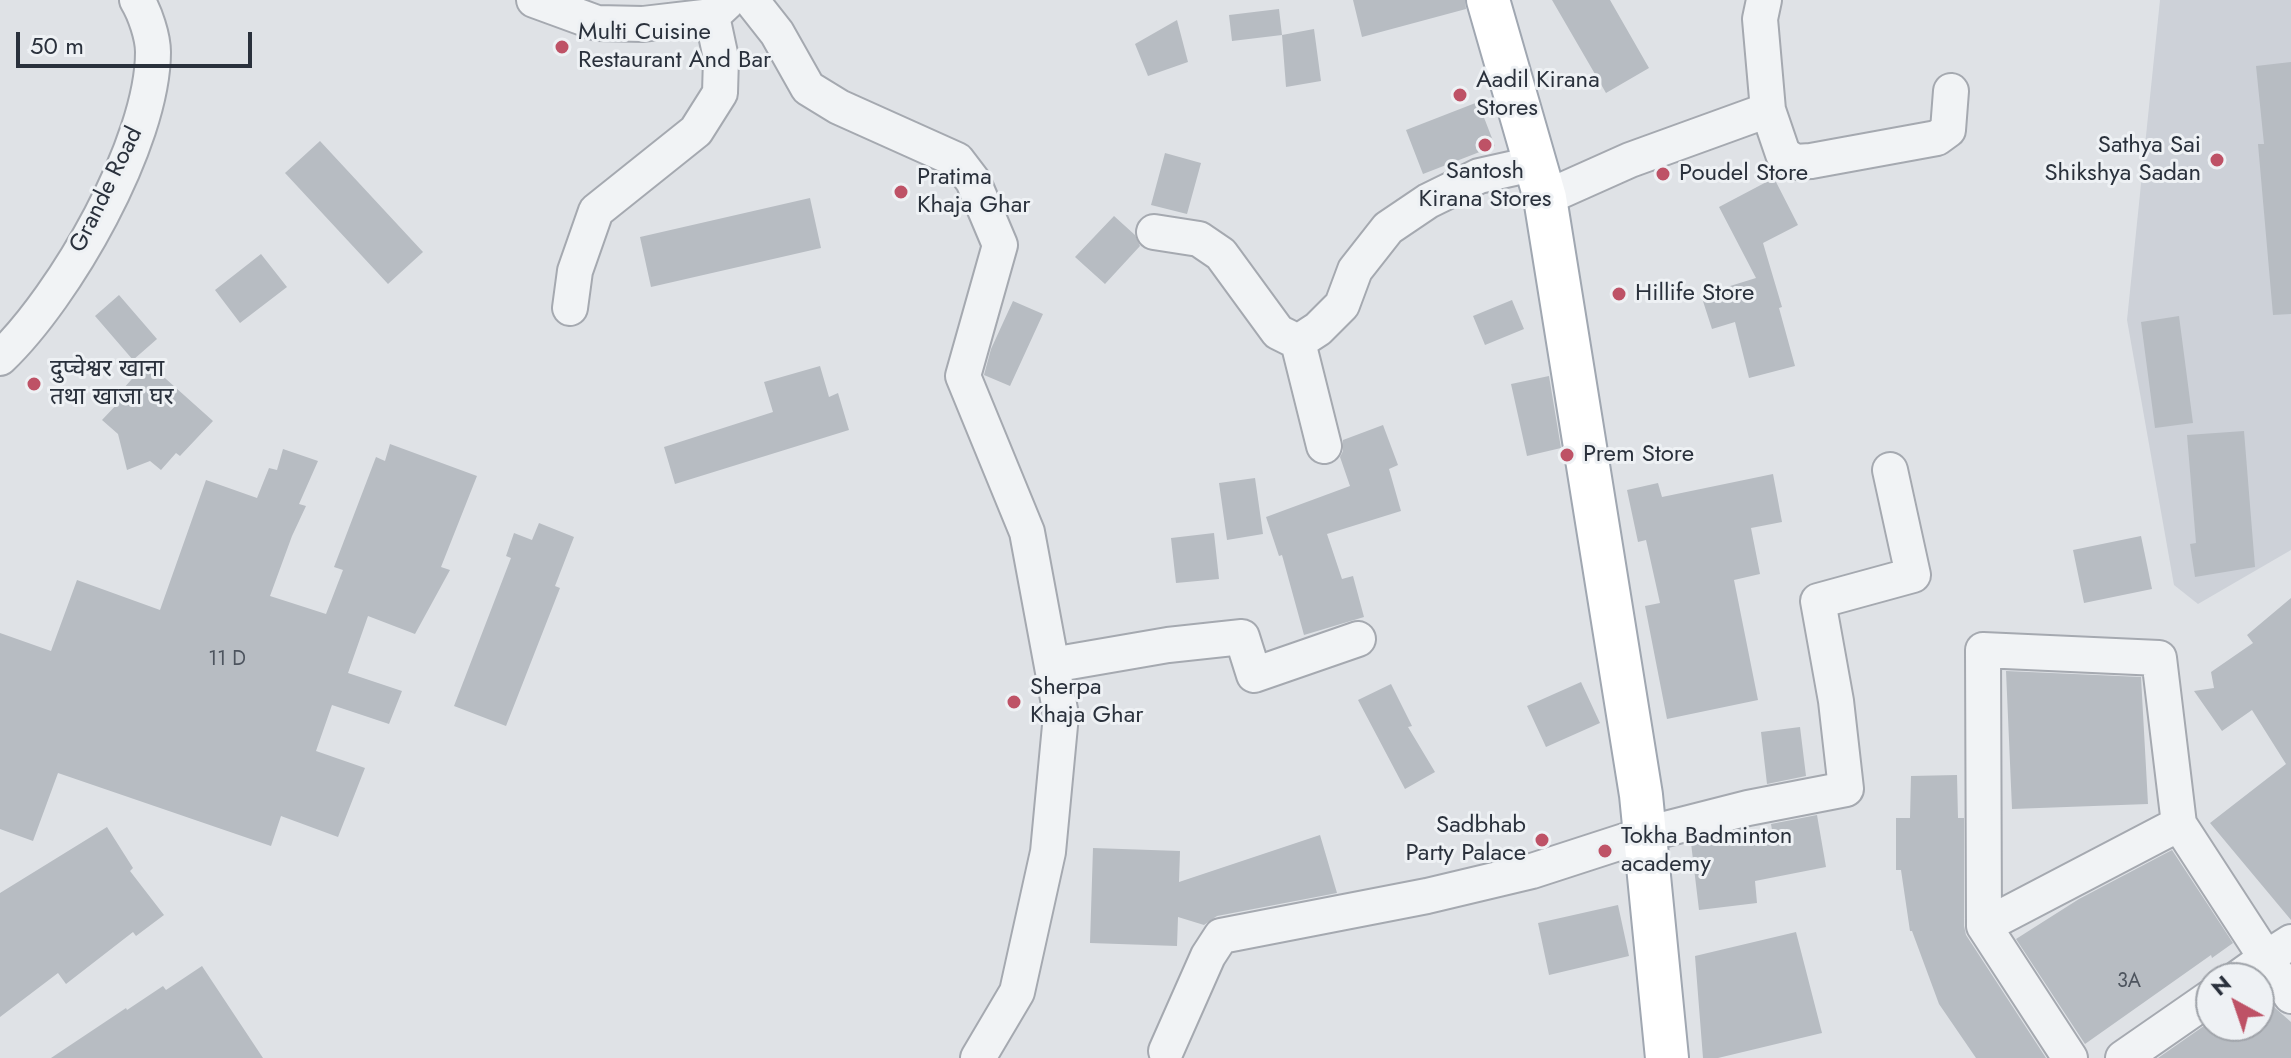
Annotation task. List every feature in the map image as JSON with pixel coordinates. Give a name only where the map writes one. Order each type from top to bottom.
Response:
[{"type":"main road","points":[[1488,0],[1541,180],[1646,834],[1667,1058]]},
{"type":"street","name":"Grande Road","points":[[0,358],[25,335],[56,291],[102,212],[132,150],[150,91],[153,49],[137,0]]},
{"type":"street","points":[[534,0],[597,23],[643,24],[720,8],[720,93],[696,131],[596,211],[575,271],[570,308]]},
{"type":"street","points":[[751,0],[777,33],[808,88],[839,107],[957,160],[973,181],[1000,245],[963,376],[1027,532],[1061,715],[1048,852],[1017,992],[978,1058]]},
{"type":"street","points":[[1764,0],[1760,19],[1768,110],[1783,154],[1795,162],[1937,138],[1948,130],[1951,91]]},
{"type":"street","points":[[1298,342],[1318,329],[1342,305],[1355,270],[1388,228],[1428,201],[1479,176],[1541,180],[1630,160],[1768,110]]},
{"type":"street","points":[[1154,232],[1199,239],[1221,254],[1278,332],[1298,342],[1324,446]]},
{"type":"street","points":[[1166,1051],[1208,956],[1221,936],[1427,896],[1517,875],[1646,834],[1748,808],[1846,789],[1836,701],[1818,601],[1913,575],[1890,470]]},
{"type":"street","points":[[1052,665],[1168,645],[1242,637],[1254,675],[1358,639]]},
{"type":"street","points":[[2070,1058],[1984,926],[1983,650],[2159,658],[2179,824],[2278,950],[2291,996]]},
{"type":"street","points":[[1984,926],[2179,824]]},
{"type":"street","points":[[2261,962],[2278,950]]},
{"type":"street","points":[[2123,1058],[2195,1008]]},
{"type":"shaded area","name":"Sathya Sai Shikshya Sadan","points":[[2160,0],[2291,0],[2291,550],[2198,604],[2174,585],[2127,320]]},
{"type":"building","points":[[1353,0],[1465,0],[1466,9],[1362,37]]},
{"type":"building","points":[[1552,0],[1610,0],[1649,68],[1606,93]]},
{"type":"building","points":[[1279,9],[1282,35],[1232,41],[1229,15]]},
{"type":"building","points":[[1177,20],[1188,62],[1148,76],[1135,44]]},
{"type":"building","points":[[1314,29],[1321,81],[1286,87],[1282,35]]},
{"type":"building","points":[[2291,62],[2291,314],[2273,315],[2258,144],[2264,144],[2256,66]]},
{"type":"building","points":[[1478,102],[1495,146],[1423,174],[1406,130]]},
{"type":"building","points":[[320,141],[423,252],[388,284],[285,173]]},
{"type":"building","points":[[1165,153],[1201,163],[1187,214],[1151,205]]},
{"type":"building","points":[[1774,178],[1798,225],[1763,243],[1795,366],[1749,378],[1735,322],[1712,329],[1701,295],[1756,278],[1719,207]]},
{"type":"building","points":[[810,198],[821,248],[651,287],[640,237]]},
{"type":"building","points":[[1114,216],[1135,235],[1140,246],[1105,284],[1075,257]]},
{"type":"building","points":[[261,254],[287,287],[240,323],[215,290]]},
{"type":"building","points":[[119,295],[157,339],[133,360],[95,316]]},
{"type":"building","points":[[1512,300],[1524,329],[1485,345],[1473,316]]},
{"type":"building","points":[[1013,301],[1043,314],[1010,386],[984,375],[991,349]]},
{"type":"building","points":[[2179,316],[2193,423],[2155,428],[2141,322]]},
{"type":"building","points":[[147,362],[213,421],[180,456],[176,453],[161,470],[150,461],[127,470],[118,434],[102,420],[119,402],[115,398]]},
{"type":"building","points":[[820,366],[829,397],[838,393],[849,430],[675,484],[664,447],[773,412],[764,382]]},
{"type":"building","points":[[1549,376],[1561,448],[1527,456],[1511,384]]},
{"type":"building","points":[[1383,425],[1398,465],[1389,469],[1401,511],[1327,534],[1342,579],[1353,576],[1364,617],[1304,635],[1282,555],[1279,556],[1266,517],[1350,486],[1340,457],[1343,440]]},
{"type":"building","points":[[2244,431],[2255,567],[2195,577],[2190,544],[2196,543],[2187,435]]},
{"type":"building","points":[[390,444],[477,476],[441,567],[450,570],[415,634],[368,616],[348,673],[402,691],[389,724],[332,705],[316,751],[365,768],[338,837],[281,816],[271,846],[58,773],[33,841],[0,829],[0,633],[51,651],[77,580],[160,610],[206,480],[257,498],[269,468],[277,470],[283,449],[318,461],[299,504],[306,506],[270,596],[326,614],[343,570],[334,567],[376,457],[385,461]]},
{"type":"building","points":[[1773,474],[1782,522],[1751,528],[1760,574],[1734,580],[1758,700],[1667,719],[1645,606],[1660,603],[1646,540],[1638,542],[1627,490],[1658,483],[1662,497]]},
{"type":"building","points":[[1255,478],[1263,534],[1227,540],[1219,483]]},
{"type":"building","points":[[539,523],[574,537],[555,586],[560,588],[506,726],[454,706],[511,558],[506,556],[514,533],[532,540]]},
{"type":"building","points":[[1214,533],[1219,579],[1176,583],[1171,538]]},
{"type":"building","points":[[2141,536],[2152,589],[2084,603],[2073,550]]},
{"type":"building","points":[[2291,598],[2291,920],[2210,823],[2286,764],[2252,710],[2222,731],[2194,691],[2214,688],[2211,672],[2253,643],[2247,635]]},
{"type":"building","points":[[2006,671],[2141,677],[2148,804],[2012,809]]},
{"type":"building","points":[[1581,682],[1600,723],[1546,747],[1527,706]]},
{"type":"building","points":[[1391,684],[1412,726],[1408,727],[1435,772],[1405,789],[1358,700]]},
{"type":"building","points":[[1800,727],[1806,776],[1767,784],[1761,732]]},
{"type":"building","points":[[1957,775],[1958,818],[1964,818],[1966,935],[2046,1058],[1976,1058],[1939,1004],[1910,931],[1901,870],[1896,870],[1896,818],[1910,818],[1911,776]]},
{"type":"building","points":[[1817,815],[1826,867],[1755,881],[1757,903],[1699,910],[1691,843],[1719,836],[1772,830],[1771,824]]},
{"type":"building","points":[[107,827],[133,868],[130,871],[164,915],[136,936],[133,932],[66,984],[58,973],[0,1017],[0,893]]},
{"type":"building","points":[[1320,835],[1337,893],[1217,916],[1204,925],[1178,917],[1177,946],[1090,943],[1093,848],[1180,851],[1179,882]]},
{"type":"building","points":[[2172,850],[2233,943],[2212,958],[2211,955],[2201,962],[2195,962],[2195,966],[2085,1044],[2016,939],[2079,899]]},
{"type":"building","points":[[1618,905],[1629,956],[1549,975],[1538,923]]},
{"type":"building","points":[[1796,932],[1822,1033],[1718,1058],[1703,1058],[1695,956]]},
{"type":"building","points":[[202,966],[263,1058],[51,1058],[126,1008],[163,986],[166,990]]},
{"type":"building","points":[[2275,1008],[2291,1022],[2291,1058],[2158,1058],[2195,1032],[2195,1042],[2275,1042]]},
{"type":"place","name":"Multi Cuisine Restaurant And Bar","points":[[562,47]]},
{"type":"place","name":"Aadil Kirana Stores","points":[[1460,95]]},
{"type":"place","name":"Santosh Kirana Stores","points":[[1485,145]]},
{"type":"place","name":"Sathya Sai Shikshya Sadan","points":[[2217,160]]},
{"type":"place","name":"Poudel Store","points":[[1663,174]]},
{"type":"place","name":"Pratima Khaja Ghar","points":[[901,192]]},
{"type":"place","name":"Hillife Store","points":[[1619,294]]},
{"type":"place","name":"दुप्चेश्वर खाना तथा खाजा घर","points":[[34,384]]},
{"type":"place","name":"Prem Store","points":[[1567,455]]},
{"type":"place","name":"Sherpa Khaja Ghar","points":[[1014,702]]},
{"type":"place","name":"Sadbhab Party Palace","points":[[1542,840]]},
{"type":"place","name":"Tokha Badminton academy","points":[[1605,851]]}]
